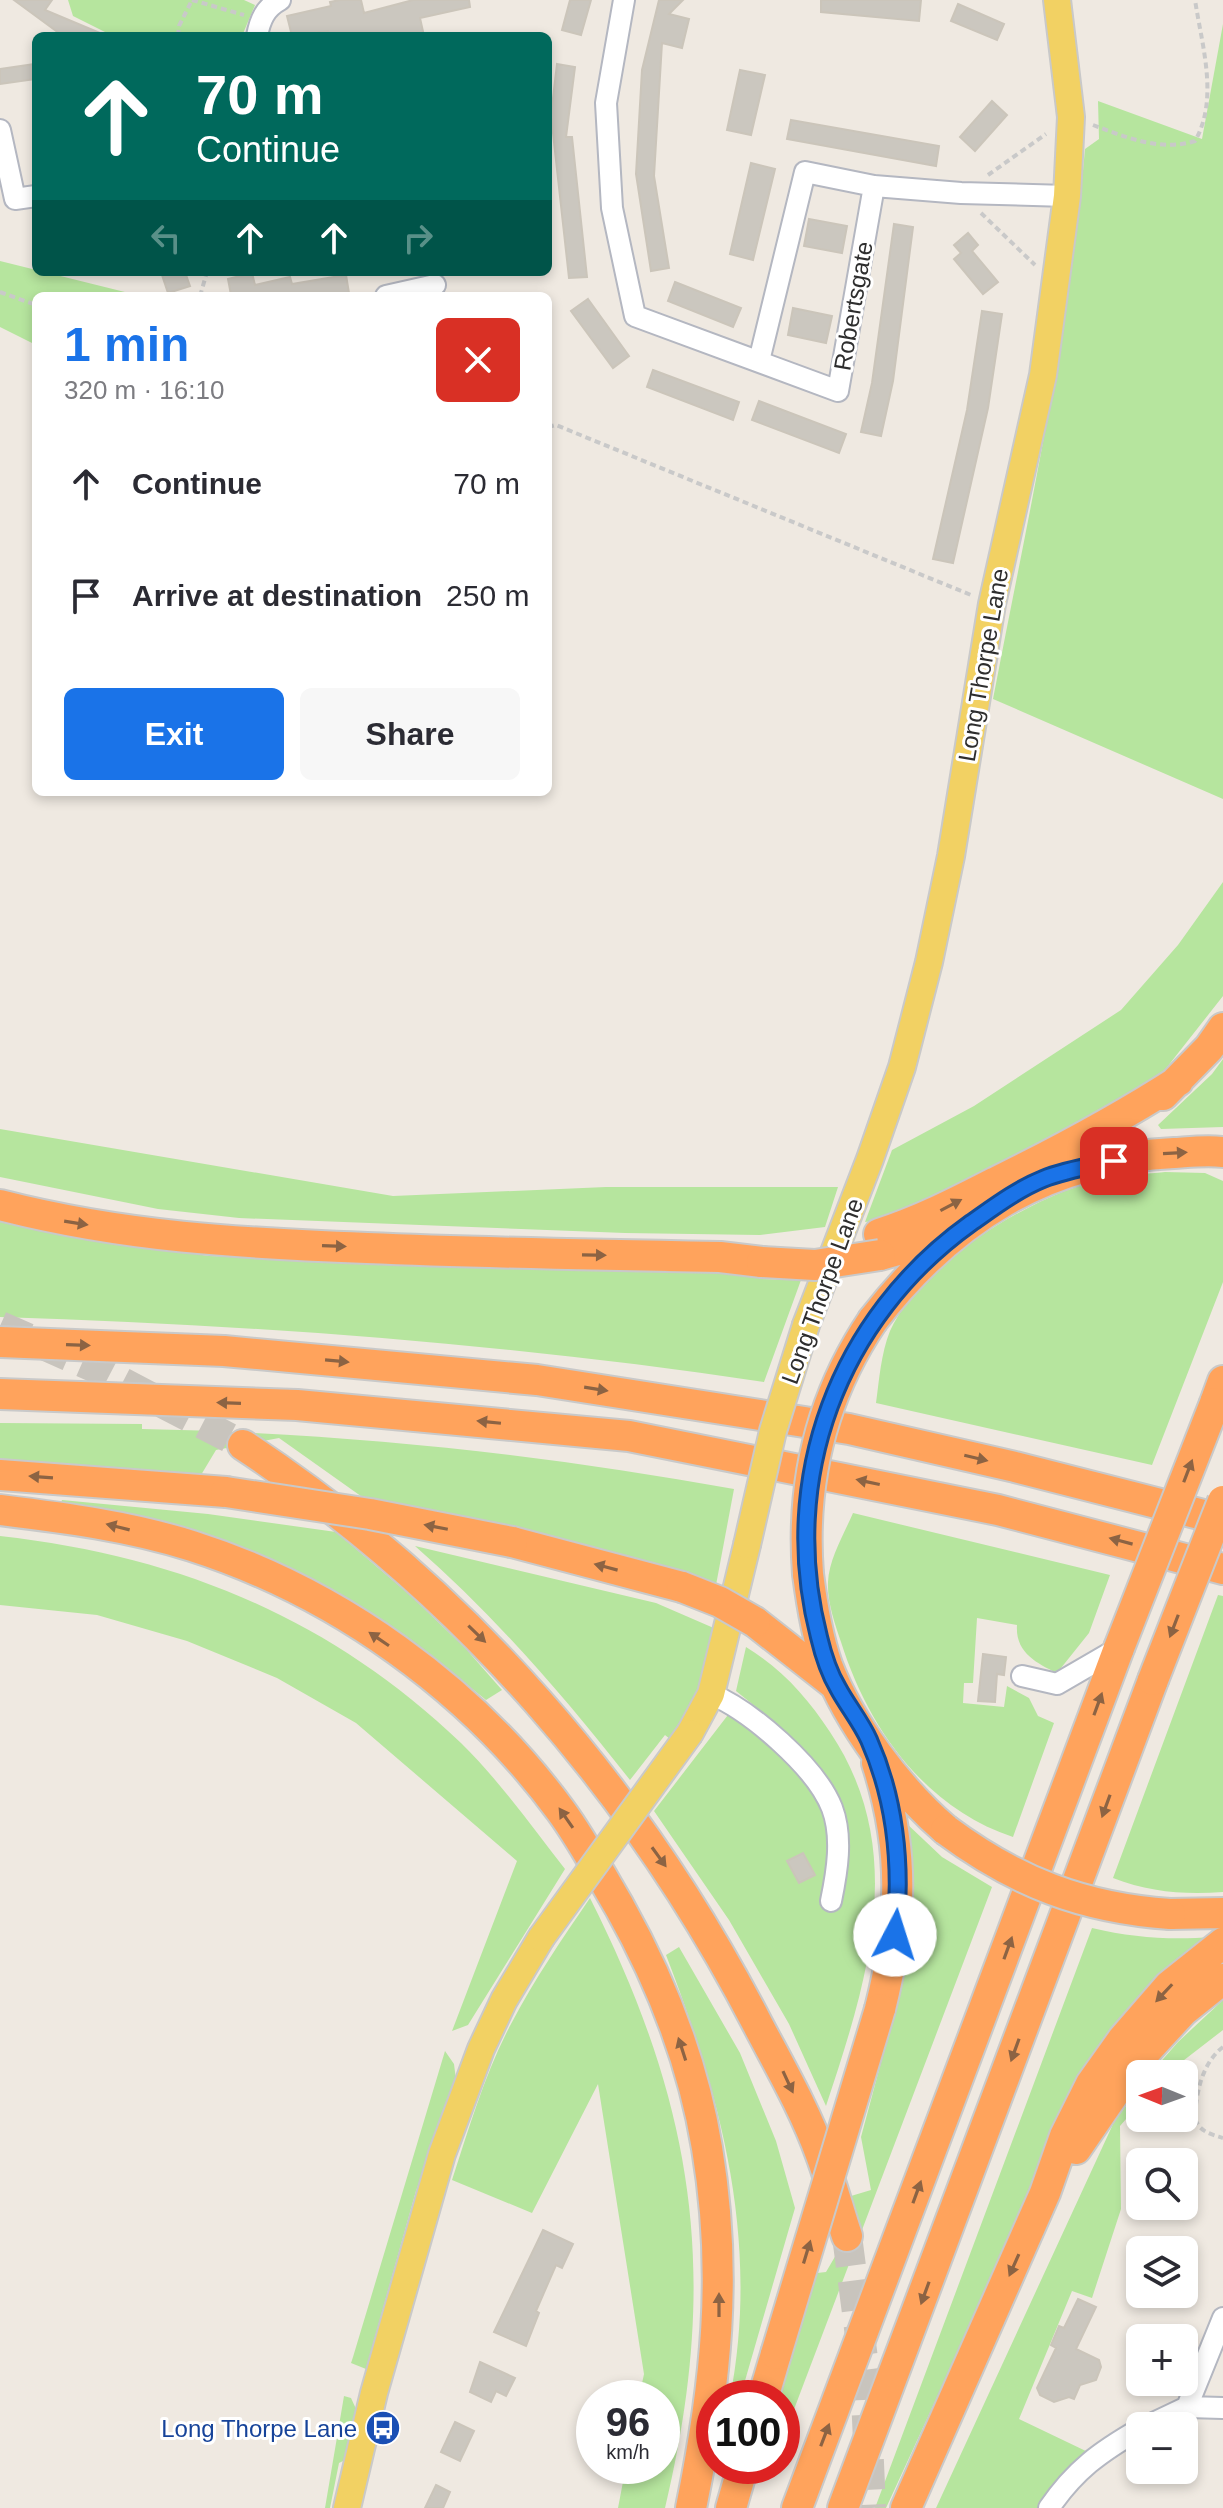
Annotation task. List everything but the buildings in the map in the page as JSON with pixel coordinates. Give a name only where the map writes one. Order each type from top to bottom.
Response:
[{"type":"highway","points":[[1223,1028],[1178,1081],[1126,1131],[960,1231],[915,1269],[873,1320],[844,1367],[815,1450],[806,1511],[808,1574],[819,1640],[836,1686],[897,1781],[946,1830],[973,1850],[1036,1885],[1118,1908],[1170,1914],[1223,1913]]},
{"type":"highway","points":[[0,1205],[65,1222],[209,1241],[453,1251],[762,1257],[815,1265],[879,1245],[1123,1117],[1178,1081]]},
{"type":"highway","points":[[1044,1178],[1137,1155],[1221,1151]]},
{"type":"highway","points":[[762,1257],[838,1242],[920,1246],[960,1231]]},
{"type":"highway","points":[[0,1342],[224,1351],[537,1380],[849,1429],[1046,1474],[1223,1520]]},
{"type":"highway","points":[[797,2508],[1119,1648],[1219,1392]]},
{"type":"highway","points":[[0,1394],[297,1405],[629,1436],[998,1510],[1223,1569]]},
{"type":"highway","points":[[243,1445],[286,1474],[410,1570],[488,1645],[570,1735],[675,1880],[736,1982],[820,2153],[847,2236]]},
{"type":"highway","points":[[0,1475],[226,1492],[370,1514],[512,1542],[682,1587],[720,1602],[755,1622],[836,1686]]},
{"type":"highway","points":[[843,2508],[1223,1501]]},
{"type":"highway","points":[[0,1510],[106,1524],[193,1547],[263,1575],[341,1613],[417,1664],[485,1724],[559,1807],[648,1958],[691,2077],[707,2146],[715,2213],[719,2328],[707,2422],[691,2508]]},
{"type":"highway","points":[[768,2380],[892,1961],[899,1871],[888,1797],[869,1739]]},
{"type":"highway","points":[[906,2508],[1045,2193],[1065,2136],[1091,2084],[1123,2039],[1169,1986],[1223,1943]]},
{"type":"highway","points":[[1045,2193],[1135,2063],[1183,2011],[1223,1979]]},
{"type":"highway","points":[[731,2508],[738,2484]]},
{"type":"main road","name":"Long Thorpe Lane","points":[[347,2508],[382,2363],[442,2154],[498,2012],[541,1938],[690,1733],[711,1694],[773,1431],[806,1325],[902,1067],[929,962],[951,856],[992,604],[1043,375],[1067,196],[1071,117],[1057,0]]},
{"type":"street","name":"Robertsgate","points":[[624,0],[606,103],[612,208],[635,316],[838,391],[874,186]]},
{"type":"street","points":[[0,130],[15,199],[32,197]]},
{"type":"street","points":[[759,361],[805,172],[874,186],[961,193],[1067,196]]},
{"type":"street","points":[[402,292],[435,284]]},
{"type":"street","points":[[1022,1676],[1057,1684],[1119,1648]]},
{"type":"street","points":[[711,1694],[736,1704],[766,1726],[818,1784],[832,1808],[838,1840],[837,1870],[831,1901]]},
{"type":"street","points":[[1187,2407],[1223,2318]]},
{"type":"street","points":[[1176,2412],[1187,2407],[1223,2408]]},
{"type":"street","points":[[1049,2508],[1064,2486],[1090,2459],[1126,2437]]},
{"type":"path","points":[[178,32],[192,0],[266,12]]},
{"type":"path","points":[[1071,117],[1127,138],[1176,147],[1195,141],[1206,122],[1209,98],[1195,0]]},
{"type":"path","points":[[0,292],[32,304]]},
{"type":"path","points":[[552,426],[556,425],[992,604]]},
{"type":"path","points":[[1223,2047],[1208,2061],[1195,2112],[1197,2126],[1223,2138]]},
{"type":"green space","points":[[68,0],[244,0],[255,5],[244,32],[105,32],[73,16]]},
{"type":"green space","points":[[1223,24],[1223,799],[993,699],[1058,356],[1085,149],[1099,139],[1098,101],[1202,139]]},
{"type":"green space","points":[[0,261],[32,269],[32,276],[60,276],[125,292],[32,292],[32,343],[0,327]]},
{"type":"green space","points":[[1223,882],[1223,996],[1164,1071],[1116,1110],[888,1219],[865,1222],[892,1150],[974,1106],[1121,1010],[1178,945]]},
{"type":"green space","points":[[1223,1059],[1223,1127],[1161,1129],[1158,1125],[1212,1074]]},
{"type":"green space","points":[[0,1129],[393,1196],[606,1187],[838,1187],[825,1227],[760,1235],[625,1233],[239,1218],[158,1209],[0,1177]]},
{"type":"green space","points":[[1165,1172],[1205,1173],[1223,1181],[1223,1282],[1152,1465],[876,1403],[882,1358],[890,1331],[905,1305],[954,1256],[1016,1214],[1081,1185],[1110,1178]]},
{"type":"green space","points":[[0,1221],[65,1235],[209,1256],[759,1272],[759,1279],[801,1280],[764,1382],[574,1357],[383,1338],[192,1325],[0,1317]]},
{"type":"green space","points":[[0,1423],[142,1424],[142,1429],[365,1440],[513,1455],[734,1489],[716,1585],[683,1571],[681,1577],[365,1499],[279,1438],[216,1450],[201,1475],[0,1459]]},
{"type":"green space","points":[[62,1500],[208,1514],[336,1532],[410,1595],[466,1649],[502,1690],[486,1700],[388,1626],[288,1569],[181,1528],[61,1503]]},
{"type":"green space","points":[[853,1513],[1110,1575],[1089,1633],[1057,1673],[1035,1661],[1023,1649],[1017,1625],[977,1618],[973,1683],[964,1683],[963,1703],[1004,1707],[1007,1686],[1029,1698],[1038,1716],[1054,1723],[1013,1837],[981,1824],[927,1785],[904,1761],[867,1705],[841,1642],[828,1590],[831,1564]]},
{"type":"green space","points":[[0,1536],[129,1559],[190,1577],[248,1600],[305,1628],[359,1661],[411,1699],[475,1757],[565,1869],[468,2025],[452,2031],[517,1861],[356,1723],[277,1678],[187,1641],[97,1615],[0,1605]]},
{"type":"green space","points":[[415,1546],[656,1603],[716,1629],[699,1687],[671,1740],[665,1735],[630,1780],[528,1658],[473,1600]]},
{"type":"green space","points":[[1218,1595],[1223,1596],[1223,1892],[1195,1893],[1140,1887],[1113,1878]]},
{"type":"green space","points":[[746,1647],[782,1674],[821,1719],[854,1777],[869,1823],[875,1870],[873,1917],[866,1965],[826,2106],[789,2024],[729,1920],[654,1811],[731,1711],[760,1734],[771,1719],[736,1691]]},
{"type":"green space","points":[[905,1822],[942,1857],[992,1887],[800,2394],[800,2380],[784,2380],[817,2273],[826,2272],[857,2219],[851,2196],[871,2190],[861,2137],[894,2014],[909,1937],[910,1870]]},
{"type":"green space","points":[[590,1898],[626,1975],[654,2050],[675,2123],[688,2196],[693,2270],[691,2345],[680,2434],[680,2380],[643,2380],[598,2084],[532,2213],[452,2180],[493,2062],[539,1976]]},
{"type":"green space","points":[[1092,1928],[1152,1937],[1213,1937],[1132,2060],[1126,2060],[1126,2069],[1002,2256],[886,2508],[875,2508]]},
{"type":"green space","points":[[679,1947],[740,2053],[776,2141],[795,2208],[745,2380],[732,2380],[741,2283],[738,2228],[730,2172],[704,2063],[666,1955]]},
{"type":"green space","points":[[1223,2000],[1223,2030],[1184,2060],[1162,2060]]},
{"type":"green space","points":[[445,2051],[454,2064],[456,2080],[416,2191],[366,2369],[351,2363]]},
{"type":"green space","points":[[1126,2106],[1126,2119],[1120,2126],[1121,2209],[1092,2298],[1072,2291],[1019,2419],[1090,2453],[1039,2508],[936,2508],[1114,2122]]},
{"type":"green space","points":[[344,2396],[351,2398],[357,2411],[345,2460],[339,2463],[330,2508],[325,2508]]},
{"type":"green space","points":[[623,2484],[670,2484],[665,2508],[618,2508]]},
{"type":"tunnel","points":[[0,1326],[91,1366],[243,1445]]},
{"type":"tunnel","points":[[847,2236],[865,2374],[871,2508]]},
{"type":"place","name":"Long Thorpe Lane","points":[[383,2428]]},
{"type":"route","points":[[895,1935],[899,1871],[888,1797],[869,1739],[836,1686],[827,1664],[812,1607],[805,1542],[809,1481],[815,1450],[844,1367],[873,1320],[915,1269],[994,1207],[1044,1178],[1114,1161]]}]
